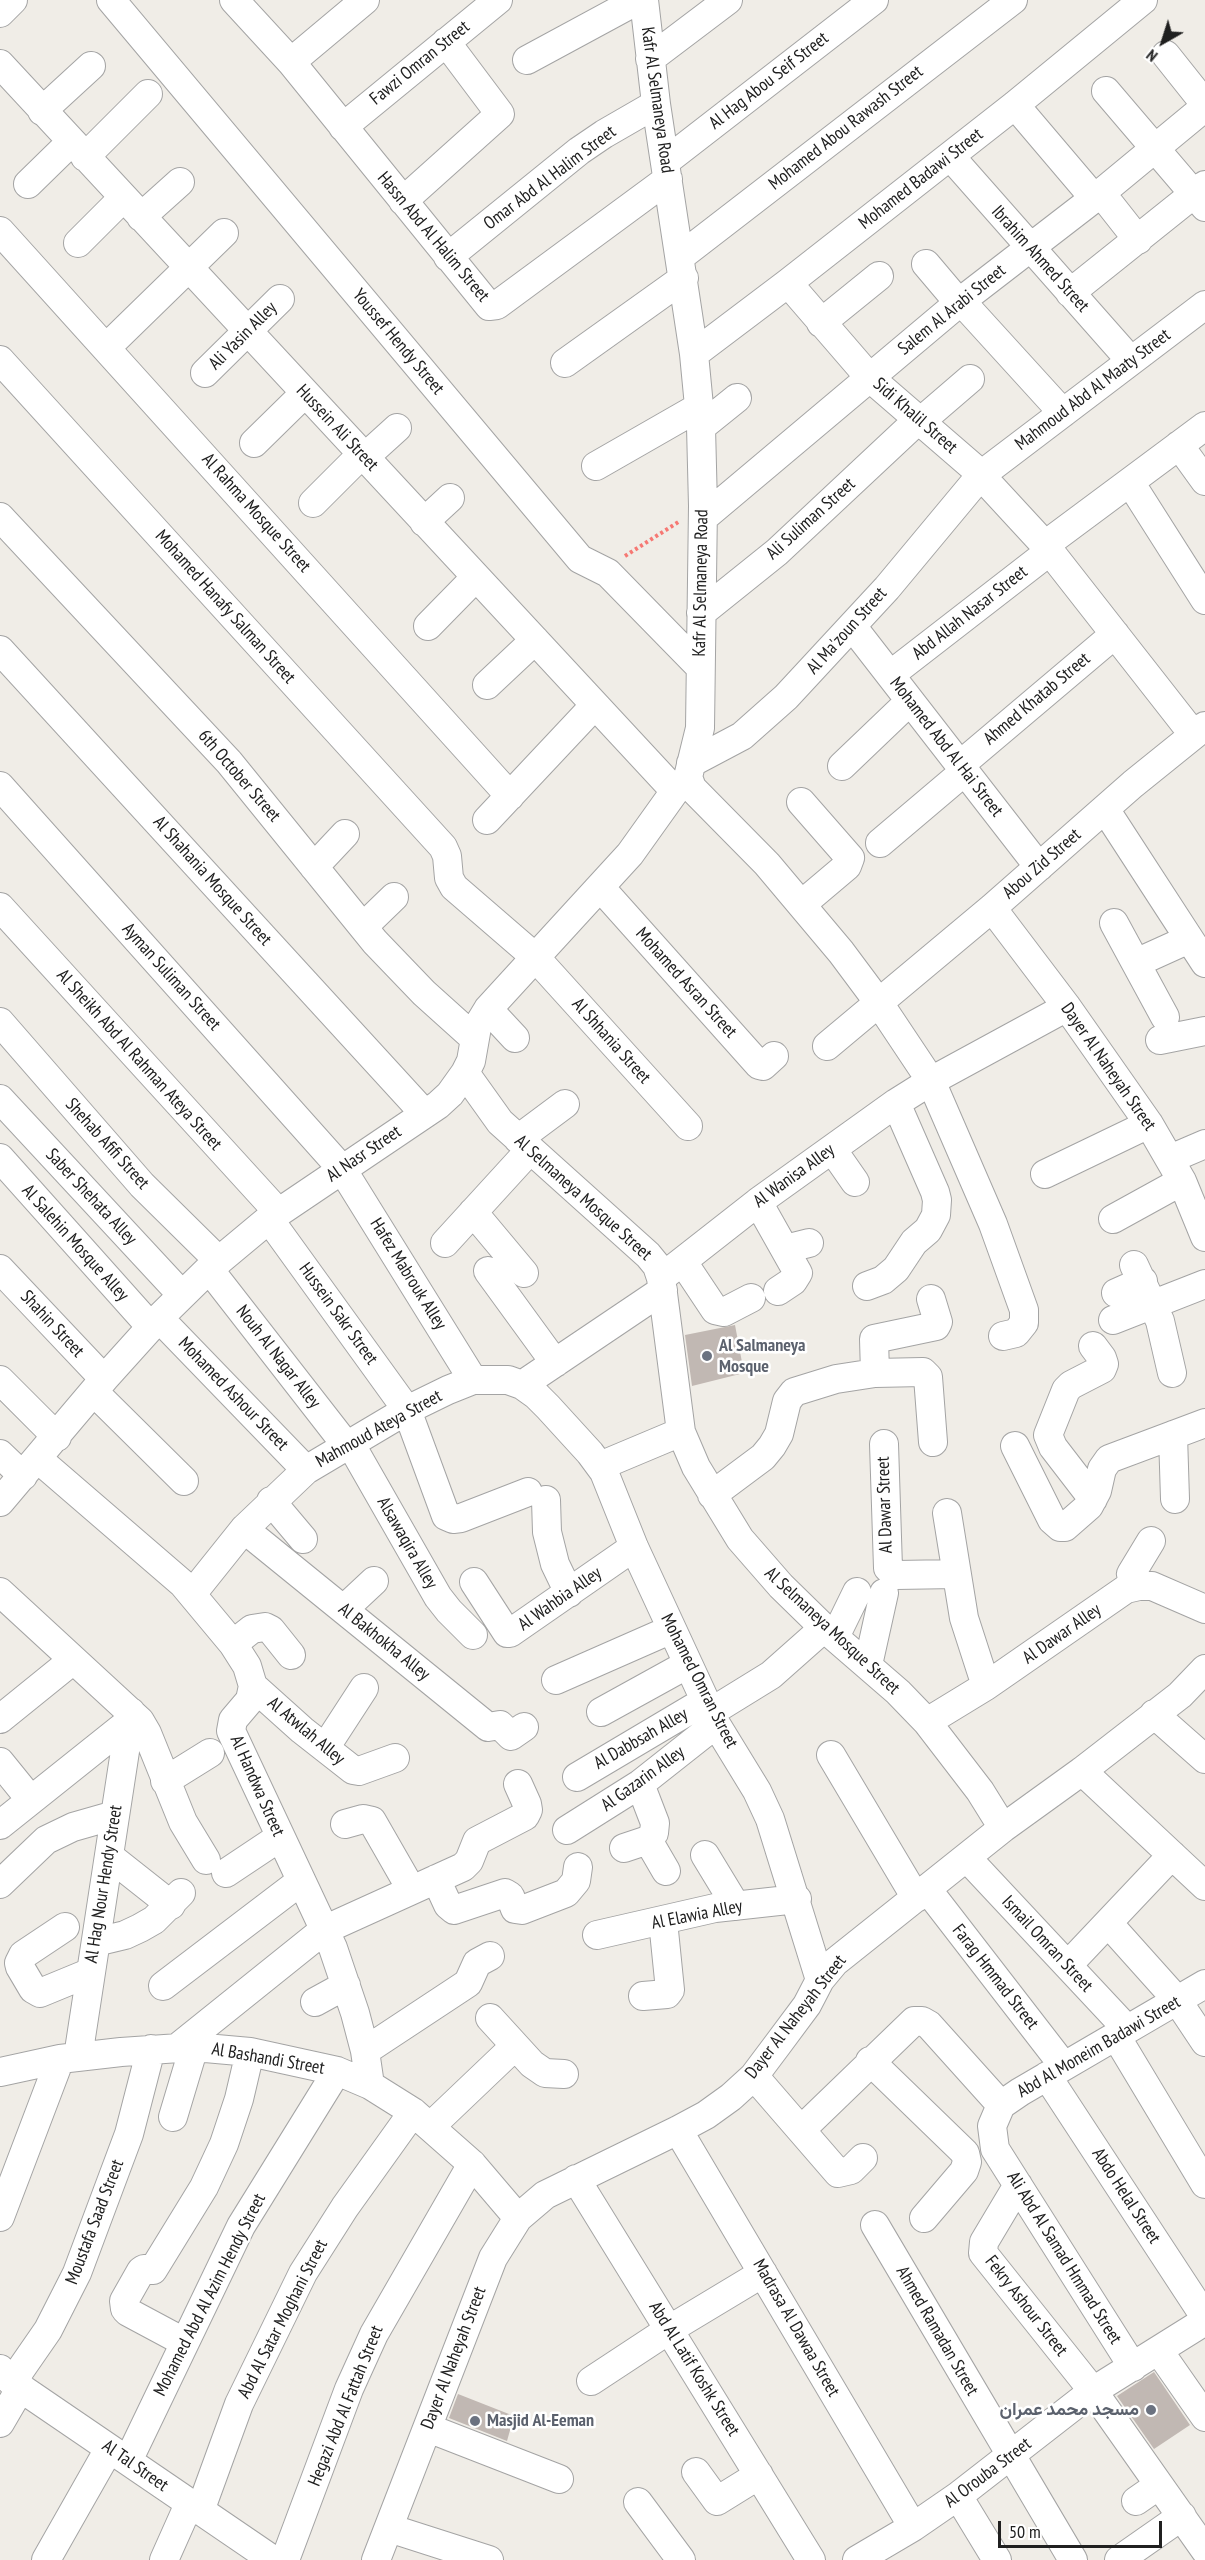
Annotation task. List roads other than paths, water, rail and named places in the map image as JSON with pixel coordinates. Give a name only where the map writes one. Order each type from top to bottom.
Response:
[{"type":"street","points":[[0,13],[13,0]]},
{"type":"street","name":"Youssef Hendy Street","points":[[111,0],[580,559],[609,573],[700,668]]},
{"type":"street","name":"Hassn Abd Al Halim Street","points":[[234,0],[291,62],[485,304],[497,305],[666,170]]},
{"type":"street","points":[[291,62],[365,0]]},
{"type":"street","name":"Fawzi Omran Street","points":[[343,127],[498,0]]},
{"type":"street","points":[[527,60],[638,0]]},
{"type":"street","name":"Kafr Al Selmaneya Road","points":[[644,0],[656,104],[694,354],[700,417],[703,512],[700,728],[697,746],[684,777]]},
{"type":"street","points":[[650,58],[728,0]]},
{"type":"street","name":"Al Hag Abou Seif Street","points":[[666,170],[874,0]]},
{"type":"street","name":"Mohamed Abou Rawash Street","points":[[565,363],[1013,0]]},
{"type":"street","name":"Mohamed Badawi Street","points":[[694,354],[1015,105],[1143,0]]},
{"type":"street","points":[[402,201],[500,114],[446,42]]},
{"type":"street","points":[[1166,55],[1205,106]]},
{"type":"street","name":"Hussein Ali Street","points":[[0,64],[595,705],[684,777]]},
{"type":"street","points":[[42,111],[91,66]]},
{"type":"street","points":[[1070,293],[1138,240],[1201,196],[1155,149],[1106,91]]},
{"type":"street","points":[[28,184],[78,149],[148,94]]},
{"type":"street","name":"Omar Abd Al Halim Street","points":[[448,257],[579,151],[656,104]]},
{"type":"street","points":[[1015,105],[1138,240]]},
{"type":"street","name":"Salem Al Arabi Street","points":[[703,512],[870,378],[960,302],[1155,149],[1205,106]]},
{"type":"street","name":"Ibrahim Ahmed Street","points":[[950,156],[1131,362]]},
{"type":"street","points":[[78,243],[132,208],[180,182]]},
{"type":"street","name":"Al Rahma Mosque Street","points":[[0,231],[510,796]]},
{"type":"street","points":[[106,348],[224,233]]},
{"type":"street","points":[[926,264],[1063,413]]},
{"type":"street","points":[[821,323],[879,276]]},
{"type":"street","name":"Sidi Khalil Street","points":[[788,283],[870,378],[981,475],[1048,548],[1115,634],[1199,730]]},
{"type":"street","name":"Ali Yasin Alley","points":[[205,373],[280,299]]},
{"type":"street","name":"Mahmoud Abd Al Maaty Street","points":[[981,475],[1205,305]]},
{"type":"street","name":"Mohamed Hanafy Salman Street","points":[[0,360],[436,838],[447,856]]},
{"type":"street","name":"Ali Suliman Street","points":[[701,613],[777,552],[919,421],[970,380]]},
{"type":"street","points":[[254,443],[305,393]]},
{"type":"street","points":[[596,466],[737,398]]},
{"type":"street","points":[[1048,548],[1130,482],[1205,426]]},
{"type":"street","points":[[313,503],[397,428]]},
{"type":"street","points":[[1179,445],[1205,481]]},
{"type":"street","name":"Al Ma'zoun Street","points":[[684,777],[765,718],[852,626],[981,475]]},
{"type":"street","points":[[1130,482],[1205,600]]},
{"type":"street","points":[[424,522],[450,498]]},
{"type":"street","name":"6th October Street","points":[[0,517],[221,753],[281,823],[363,927],[424,993],[474,1038]]},
{"type":"street","name":"Abd Allah Nasar Street","points":[[890,675],[1048,548]]},
{"type":"street","points":[[428,626],[476,577]]},
{"type":"street","name":"Mohamed Abd Al Hai Street","points":[[852,626],[1039,867]]},
{"type":"street","name":"Ahmed Khatab Street","points":[[880,843],[1115,634]]},
{"type":"street","points":[[487,685],[534,640]]},
{"type":"street","name":"Al Shahania Mosque Street","points":[[0,650],[424,1113]]},
{"type":"street","points":[[842,766],[910,701]]},
{"type":"street","points":[[487,820],[595,705]]},
{"type":"street","name":"Abou Zid Street","points":[[826,1046],[992,908],[1199,730]]},
{"type":"street","points":[[684,777],[802,904],[879,1003],[931,1081],[993,1224],[1024,1310],[1024,1323],[1016,1333],[1003,1336]]},
{"type":"street","name":"Al Nasr Street","points":[[0,1502],[155,1322],[214,1265],[273,1216],[444,1099],[465,1073],[471,1061],[474,1038],[482,1017],[646,834],[684,777]]},
{"type":"street","name":"Ayman Suliman Street","points":[[0,786],[342,1168]]},
{"type":"street","points":[[801,802],[850,858],[847,866],[802,904]]},
{"type":"street","points":[[1105,809],[1205,963]]},
{"type":"street","points":[[314,867],[345,834]]},
{"type":"street","name":"Al Shhania Street","points":[[447,856],[450,878],[454,887],[535,957],[688,1126]]},
{"type":"street","name":"Mohamed Asran Street","points":[[600,887],[759,1065],[764,1066],[774,1056]]},
{"type":"street","points":[[363,927],[394,897]]},
{"type":"street","name":"Al Sheikh Abd Al Rahman Ateya Street","points":[[0,907],[273,1216]]},
{"type":"street","name":"Dayer Al Naheyah Street","points":[[992,908],[1067,1007],[1149,1124],[1176,1170],[1205,1237]]},
{"type":"street","points":[[1114,924],[1136,963],[1162,1028],[1205,1031]]},
{"type":"street","points":[[1136,963],[1189,939]]},
{"type":"street","name":"Al Wanisa Alley","points":[[522,1385],[555,1363],[669,1277],[758,1202],[896,1103],[931,1081],[1067,1007]]},
{"type":"street","points":[[488,1009],[515,1038]]},
{"type":"street","name":"Shehab Afifi Street","points":[[0,1022],[214,1265]]},
{"type":"street","name":"Al Selmaneya Mosque Street","points":[[465,1073],[500,1122],[648,1255],[669,1277],[681,1432],[696,1467],[712,1495],[740,1539],[781,1586],[927,1722],[980,1791],[1002,1828]]},
{"type":"street","name":"Saber Shehata Alley","points":[[0,1098],[182,1295]]},
{"type":"street","points":[[867,1286],[883,1280],[896,1269],[914,1242],[928,1230],[936,1215],[935,1192],[896,1103]]},
{"type":"street","points":[[445,1243],[473,1212],[524,1145],[565,1104]]},
{"type":"street","points":[[1045,1174],[1149,1124]]},
{"type":"street","points":[[1113,1220],[1205,1144]]},
{"type":"street","points":[[832,1149],[855,1182]]},
{"type":"street","name":"Al Salehin Mosque Alley","points":[[0,1158],[155,1322]]},
{"type":"street","name":"Hafez Mabrouk Alley","points":[[342,1168],[474,1380]]},
{"type":"street","points":[[758,1202],[797,1246],[798,1273],[793,1281],[778,1291]]},
{"type":"street","points":[[473,1212],[524,1273]]},
{"type":"street","name":"Hussein Sakr Street","points":[[273,1216],[407,1410],[446,1516],[453,1519],[461,1518],[537,1496],[555,1564],[569,1593]]},
{"type":"street","name":"Nouh Al Nagar Alley","points":[[214,1265],[348,1444]]},
{"type":"street","name":"Shahin Street","points":[[0,1269],[184,1481]]},
{"type":"street","points":[[488,1271],[555,1363]]},
{"type":"street","points":[[669,1277],[715,1310],[724,1312],[751,1298]]},
{"type":"street","points":[[1115,1306],[1143,1284],[1205,1284]]},
{"type":"street","points":[[1143,1284],[1165,1338],[1172,1373]]},
{"type":"street","points":[[875,1373],[874,1339],[936,1326],[938,1322],[931,1299]]},
{"type":"street","name":"Mohamed Ashour Street","points":[[155,1322],[306,1470]]},
{"type":"street","points":[[1093,1499],[1053,1447],[1048,1435],[1066,1390],[1102,1369],[1104,1364],[1102,1358],[1094,1346]]},
{"type":"street","points":[[712,1495],[768,1451],[779,1434],[787,1401],[794,1392],[836,1379],[875,1373],[923,1372],[927,1374],[933,1442]]},
{"type":"street","points":[[0,1380],[57,1437]]},
{"type":"street","name":"Mahmoud Ateya Street","points":[[192,1594],[244,1529],[306,1470],[407,1410],[474,1380],[508,1380],[522,1385]]},
{"type":"street","points":[[522,1385],[536,1395],[595,1460],[681,1432]]},
{"type":"street","points":[[1014,1446],[1052,1520],[1060,1527],[1070,1524],[1086,1510],[1093,1499],[1102,1469],[1109,1459],[1205,1423]]},
{"type":"street","points":[[1173,1435],[1175,1499]]},
{"type":"street","name":"Alsawaqira Alley","points":[[348,1444],[438,1597],[473,1635]]},
{"type":"street","name":"Al Dawar Street","points":[[884,1444],[888,1568],[896,1575],[956,1574]]},
{"type":"street","points":[[0,1454],[30,1468],[192,1594],[233,1644],[247,1666],[253,1686]]},
{"type":"street","name":"Mohamed Omran Street","points":[[595,1460],[711,1712],[762,1800],[797,1899],[820,1980]]},
{"type":"street","points":[[271,1501],[303,1539]]},
{"type":"street","points":[[947,1513],[964,1618],[986,1686]]},
{"type":"street","name":"Al Bakhokha Alley","points":[[244,1529],[487,1726],[500,1725],[510,1736],[524,1727]]},
{"type":"street","points":[[1151,1541],[1131,1574],[1139,1586],[1152,1586],[1205,1609]]},
{"type":"street","name":"Al Wahbia Alley","points":[[474,1582],[507,1633],[510,1634],[634,1547]]},
{"type":"street","points":[[344,1609],[374,1581]]},
{"type":"street","name":"Al Dawar Alley","points":[[927,1722],[986,1686],[1126,1589],[1139,1586]]},
{"type":"street","points":[[711,1712],[771,1674],[829,1632],[870,1592],[868,1665]]},
{"type":"street","points":[[3,1601],[73,1660],[147,1733],[183,1822],[216,1866],[280,1837]]},
{"type":"street","points":[[233,1644],[252,1629],[265,1627],[271,1630],[291,1655]]},
{"type":"street","points":[[556,1680],[672,1629]]},
{"type":"street","points":[[0,1719],[73,1660]]},
{"type":"street","points":[[601,1712],[688,1665]]},
{"type":"street","name":"Dayer Al Naheyah Street","points":[[376,2560],[493,2259],[518,2218],[544,2195],[678,2130],[714,2109],[754,2076],[807,2005],[820,1980],[835,1962],[1002,1828],[1082,1771],[1180,1695],[1205,1669]]},
{"type":"street","name":"Al Atwlah Alley","points":[[253,1686],[325,1748],[356,1771],[395,1758]]},
{"type":"street","name":"Al Handwa Street","points":[[253,1686],[250,1700],[233,1719],[231,1731],[324,1930],[346,1985],[365,2051],[370,2085]]},
{"type":"street","points":[[325,1748],[364,1688]]},
{"type":"street","name":"Al Dabbsah Alley","points":[[577,1776],[711,1712]]},
{"type":"street","name":"Al Gazarin Alley","points":[[567,1830],[640,1784],[711,1712]]},
{"type":"street","points":[[1154,1714],[1205,1759]]},
{"type":"street","points":[[0,1825],[130,1717]]},
{"type":"street","name":"Al Hag Nour Hendy Street","points":[[0,2217],[69,2058],[91,1972],[130,1717]]},
{"type":"street","points":[[165,1781],[210,1753]]},
{"type":"street","name":"Farag Hmmad Street","points":[[831,1755],[921,1894],[1055,2071]]},
{"type":"street","points":[[0,1762],[30,1799]]},
{"type":"street","points":[[1082,1771],[1205,1886]]},
{"type":"street","points":[[640,1784],[655,1823],[654,1833],[636,1844],[666,1871]]},
{"type":"street","points":[[173,2118],[174,2048],[275,1981],[324,1930],[463,1867],[469,1861],[477,1841],[525,1816],[528,1810],[527,1804],[518,1785]]},
{"type":"street","points":[[0,1884],[46,1840],[73,1827],[115,1815]]},
{"type":"street","points":[[345,1824],[363,1819],[372,1821],[424,1884],[454,1910],[505,1893],[510,1896],[515,1909],[522,1910],[566,1893],[576,1881],[578,1867]]},
{"type":"street","points":[[705,1855],[736,1906]]},
{"type":"street","points":[[1068,1965],[1172,1855]]},
{"type":"street","points":[[96,1942],[125,1935],[140,1928],[154,1920],[176,1899],[109,1856]]},
{"type":"street","name":"Ismail Omran Street","points":[[967,1858],[1068,1965],[1122,2033],[1205,2184]]},
{"type":"street","points":[[163,1986],[301,1881]]},
{"type":"street","name":"Al Elawia Alley","points":[[597,1935],[715,1908],[797,1899]]},
{"type":"street","points":[[644,1996],[667,1994],[670,1990],[663,1921]]},
{"type":"street","points":[[1108,1923],[1177,2000],[1205,2043]]},
{"type":"street","points":[[65,1928],[23,1955],[19,1963],[20,1967],[33,1989],[40,1993],[91,1972]]},
{"type":"street","points":[[365,2051],[468,1983],[477,1963],[490,1956]]},
{"type":"street","name":"Abd Al Moneim Badawi Street","points":[[995,2149],[992,2126],[1001,2105],[1205,1984]]},
{"type":"street","points":[[315,2002],[346,1985]]},
{"type":"street","points":[[490,2018],[532,2064],[545,2073],[564,2074]]},
{"type":"street","points":[[801,2130],[914,2021],[922,2021],[929,2025],[1001,2105]]},
{"type":"street","name":"Abd Al Satar Moghani Street","points":[[164,2560],[195,2507],[239,2404],[303,2273],[340,2214],[421,2119],[515,2046]]},
{"type":"street","name":"Al Bashandi Street","points":[[4,2063],[174,2048],[250,2052],[337,2071],[370,2085],[421,2119],[472,2164],[518,2218]]},
{"type":"street","name":"Moustafa Saad Street","points":[[0,2424],[11,2380],[48,2330],[77,2273],[129,2134],[174,2048]]},
{"type":"street","points":[[184,2342],[128,2312],[124,2309],[124,2301],[141,2271],[153,2270],[204,2187],[232,2121],[250,2052]]},
{"type":"street","points":[[870,2061],[965,2153],[967,2162],[964,2171],[924,2218]]},
{"type":"street","name":"Mohamed Abd Al Azim Hendy Street","points":[[119,2455],[184,2342],[246,2217],[337,2071]]},
{"type":"street","name":"Abdo Helal Street","points":[[1055,2071],[1205,2317]]},
{"type":"street","points":[[754,2076],[838,2173],[850,2170],[863,2158]]},
{"type":"street","name":"Madrasa Al Dawaa Street","points":[[678,2130],[913,2527]]},
{"type":"street","name":"Ali Abd Al Samad Hmmad Street","points":[[995,2149],[1133,2367]]},
{"type":"street","name":"Hegazi Abd Al Fattah Street","points":[[285,2560],[365,2352],[388,2307],[472,2164]]},
{"type":"street","name":"Abd Al Latif Koshk Street","points":[[576,2179],[812,2560]]},
{"type":"street","name":"Fekry Ashour Street","points":[[1018,2185],[984,2242],[983,2253],[1093,2391]]},
{"type":"street","name":"Ahmed Ramadan Street","points":[[875,2225],[1010,2457],[1073,2560]]},
{"type":"street","points":[[591,2381],[670,2329],[763,2273]]},
{"type":"street","name":"Al Orouba Street","points":[[862,2559],[958,2496],[1093,2391],[1205,2322]]},
{"type":"street","points":[[1159,2351],[1205,2418]]},
{"type":"street","name":"Al Tal Street","points":[[11,2380],[273,2560]]},
{"type":"street","points":[[1093,2391],[1196,2531],[1119,2560]]},
{"type":"street","points":[[428,2428],[559,2479]]},
{"type":"street","points":[[48,2559],[119,2455]]},
{"type":"street","points":[[696,2472],[717,2500],[759,2475]]},
{"type":"street","points":[[1136,2501],[1160,2485]]},
{"type":"street","points":[[958,2496],[997,2560]]},
{"type":"street","points":[[638,2502],[681,2560]]},
{"type":"street","points":[[389,2528],[489,2560]]},
{"type":"place","name":"Al Salmaneya Mosque","points":[[707,1356]]},
{"type":"place","name":"مسجد محمد عمران","points":[[1151,2410]]},
{"type":"place","name":"Masjid Al-Eeman","points":[[475,2421]]}]
